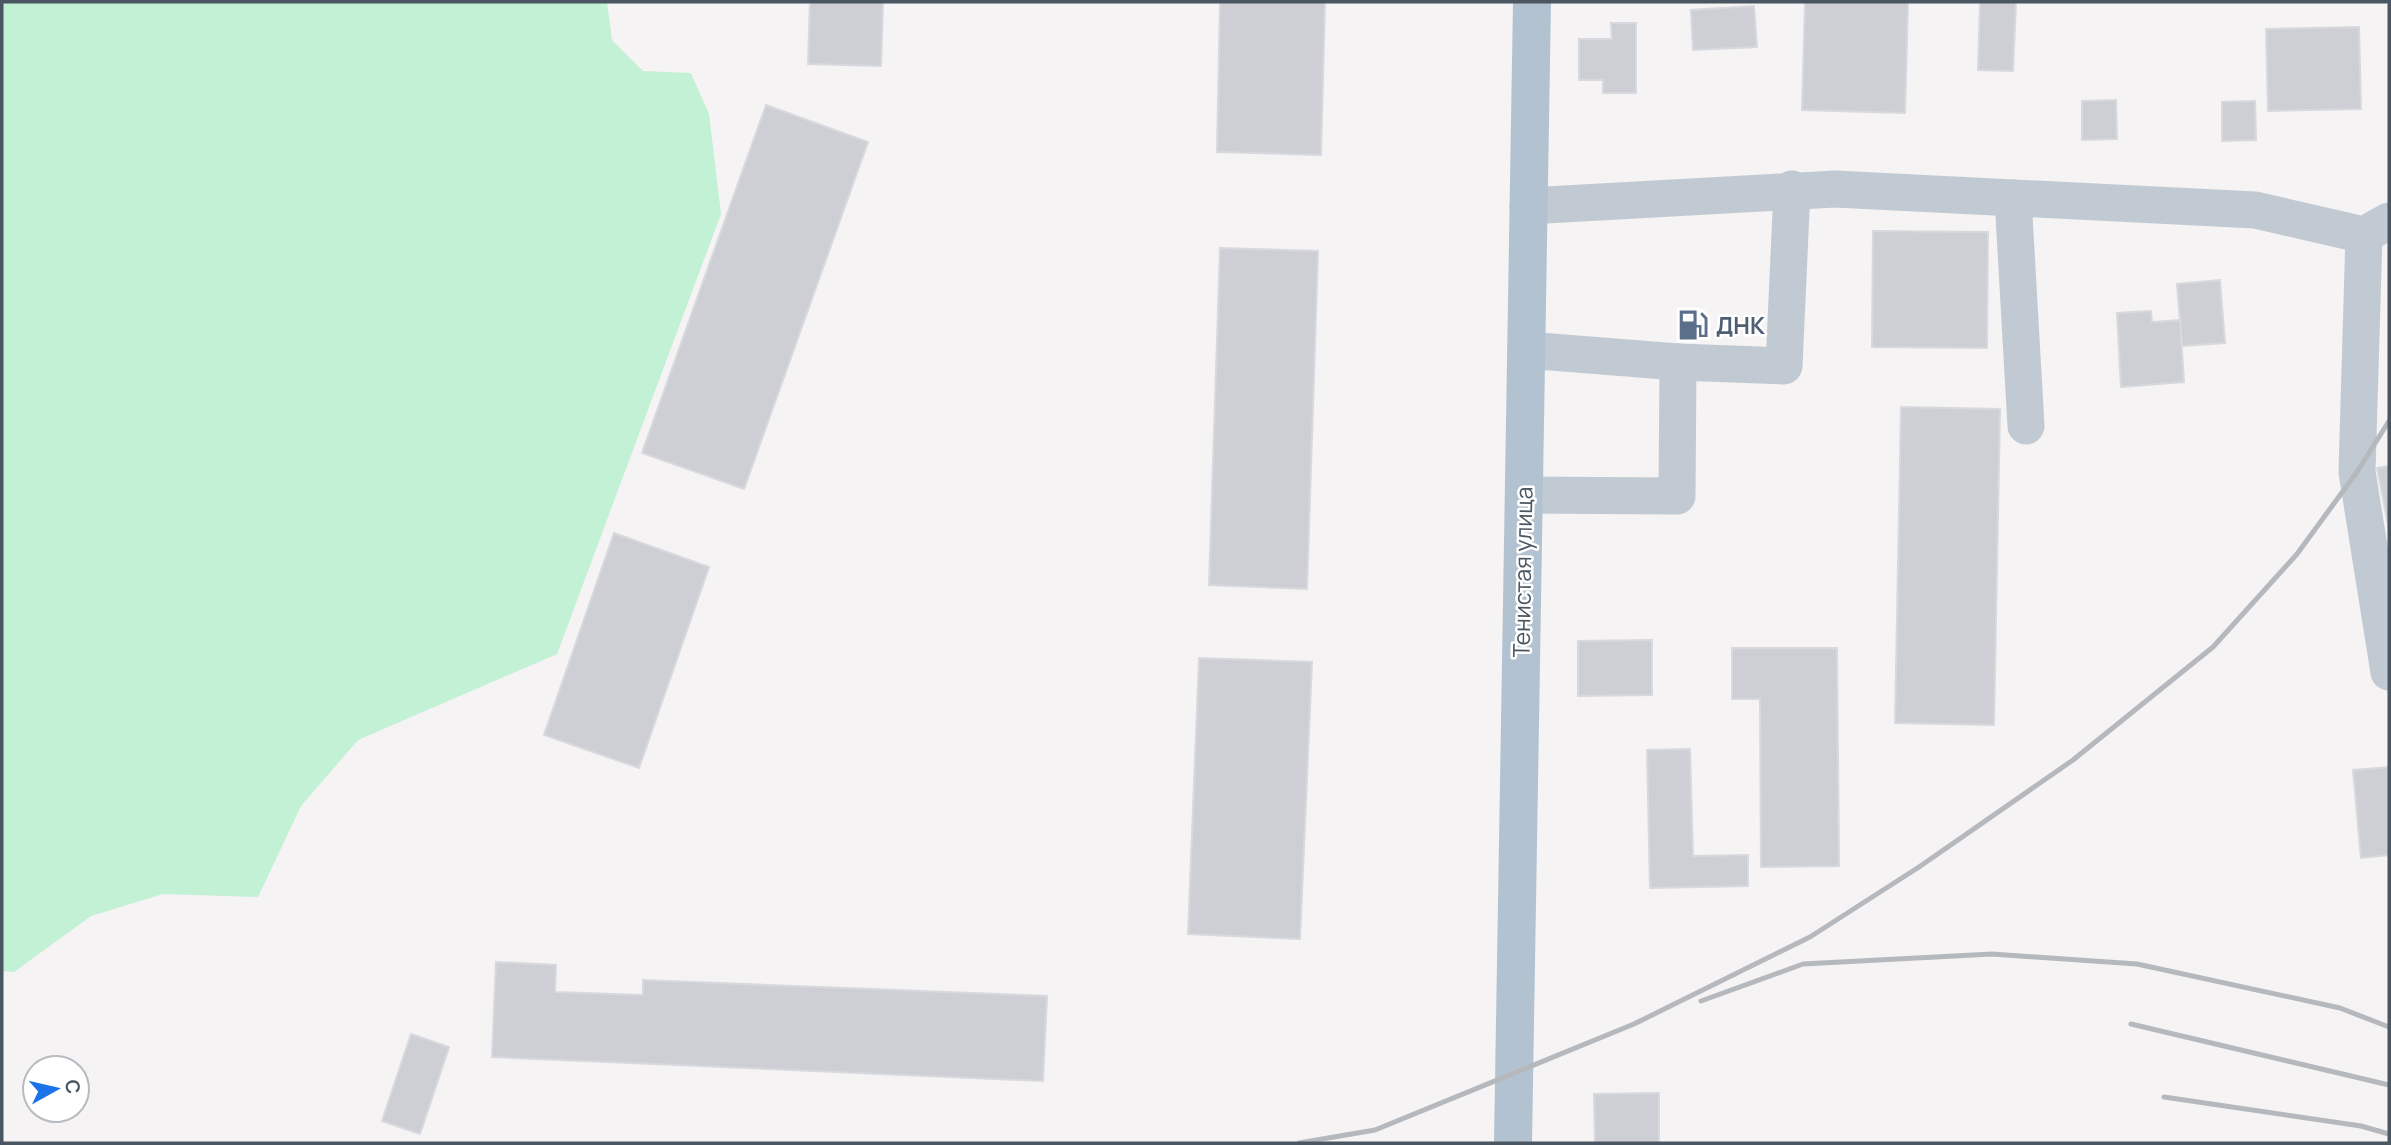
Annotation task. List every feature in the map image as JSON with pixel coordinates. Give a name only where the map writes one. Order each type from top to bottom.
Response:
[{"type":"main road","name":"Тенистая улица","points":[[1513,1143],[1532,2]]},
{"type":"lane","points":[[1528,206],[1835,189],[2255,211],[2377,228],[2357,472],[2389,672]]},
{"type":"lane","points":[[1526,350],[1678,362],[1784,366],[1792,190]]},
{"type":"lane","points":[[2013,198],[2026,426]]},
{"type":"lane","points":[[1524,495],[1677,496],[1678,362]]},
{"type":"green space","points":[[2,2],[607,2],[612,40],[643,71],[691,73],[709,114],[721,214],[557,654],[358,740],[301,806],[258,897],[163,894],[91,916],[14,972],[2,971]]},
{"type":"building","points":[[810,2],[883,2],[881,66],[808,64]]},
{"type":"building","points":[[1220,2],[1325,2],[1321,155],[1217,152]]},
{"type":"building","points":[[1805,2],[1908,2],[1905,113],[1802,110]]},
{"type":"building","points":[[1980,2],[2016,2],[2013,71],[1978,70]]},
{"type":"building","points":[[1754,6],[1757,47],[1693,50],[1691,10]]},
{"type":"building","points":[[1611,23],[1636,23],[1636,93],[1603,93],[1603,80],[1579,80],[1579,39],[1612,39]]},
{"type":"building","points":[[2359,27],[2361,109],[2268,111],[2266,29]]},
{"type":"building","points":[[2116,100],[2117,139],[2082,140],[2082,101]]},
{"type":"building","points":[[2255,101],[2256,140],[2222,141],[2222,102]]},
{"type":"building","points":[[766,105],[868,142],[744,489],[642,453]]},
{"type":"building","points":[[1873,231],[1988,232],[1987,348],[1872,347]]},
{"type":"building","points":[[1220,248],[1318,251],[1307,589],[1209,585]]},
{"type":"building","points":[[2220,280],[2225,343],[2182,346],[2177,284]]},
{"type":"building","points":[[2151,311],[2152,322],[2180,320],[2184,382],[2121,387],[2117,313]]},
{"type":"building","points":[[1901,407],[2000,409],[1994,725],[1895,723]]},
{"type":"building","points":[[2389,466],[2389,529],[2377,468]]},
{"type":"building","points":[[614,533],[709,567],[639,768],[544,735]]},
{"type":"building","points":[[1652,640],[1652,695],[1578,696],[1578,641]]},
{"type":"building","points":[[1732,648],[1837,648],[1839,866],[1761,867],[1760,699],[1732,699]]},
{"type":"building","points":[[1199,658],[1312,662],[1300,939],[1188,934]]},
{"type":"building","points":[[1690,749],[1693,856],[1748,855],[1748,886],[1650,888],[1647,750]]},
{"type":"building","points":[[2389,767],[2389,855],[2361,858],[2353,770]]},
{"type":"building","points":[[496,962],[556,965],[555,992],[643,995],[643,980],[1047,996],[1043,1081],[492,1057]]},
{"type":"building","points":[[411,1034],[449,1047],[420,1134],[382,1121]]},
{"type":"building","points":[[1659,1093],[1659,1143],[1595,1143],[1594,1094]]},
{"type":"railway","points":[[1299,1143],[1375,1130],[1634,1024],[1810,937],[1919,867],[2073,760],[2213,647],[2297,554],[2357,472],[2389,421]]},
{"type":"railway","points":[[1701,1001],[1803,964],[1992,954],[2137,964],[2340,1008],[2389,1027]]},
{"type":"railway","points":[[2131,1024],[2389,1085]]},
{"type":"railway","points":[[2164,1097],[2361,1126],[2389,1134]]},
{"type":"place","name":"ДНК","points":[[1693,325]]}]
